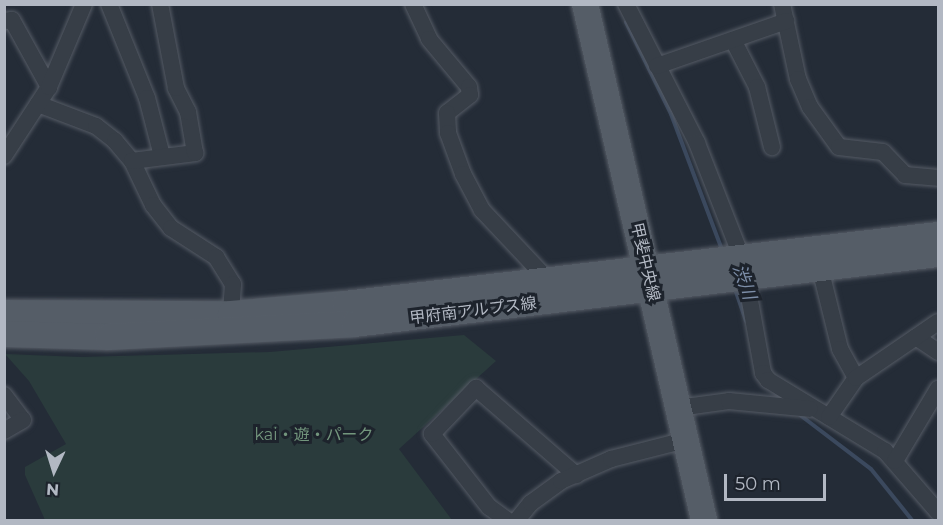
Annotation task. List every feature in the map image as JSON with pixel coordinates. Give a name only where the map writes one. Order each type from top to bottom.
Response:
[{"type":"main road","name":"甲斐中央線","points":[[585,4],[704,520]]},
{"type":"main road","name":"甲府南アルプス線","points":[[4,334],[108,337],[236,334],[354,324],[649,279],[744,268],[939,235]]},
{"type":"main road","name":"甲府南アルプス線","points":[[744,268],[820,268],[939,254]]},
{"type":"main road","name":"甲府南アルプス線","points":[[4,313],[231,314],[548,280],[649,279]]},
{"type":"street","points":[[4,156],[49,87],[84,4]]},
{"type":"street","points":[[109,4],[147,98],[162,156]]},
{"type":"street","points":[[132,161],[195,153],[188,112],[176,88],[160,4]]},
{"type":"street","points":[[413,4],[429,39],[469,87],[470,95],[447,113],[448,133],[463,174],[482,210],[548,280]]},
{"type":"street","points":[[626,4],[697,143],[744,268],[763,373],[895,460],[938,510]]},
{"type":"street","points":[[657,66],[734,40],[784,13],[806,98],[838,147],[884,152],[905,176],[939,178]]},
{"type":"street","points":[[4,21],[12,20],[49,87]]},
{"type":"street","points":[[734,40],[757,87],[772,147]]},
{"type":"street","points":[[38,104],[96,126],[132,161],[153,205],[171,228],[216,257],[233,284],[231,314]]},
{"type":"street","points":[[820,268],[840,349],[856,378]]},
{"type":"street","points":[[823,413],[856,378],[939,322]]},
{"type":"street","points":[[916,338],[939,352]]},
{"type":"street","points":[[507,520],[489,507],[432,434],[476,388],[576,475]]},
{"type":"street","points":[[895,460],[939,389]]},
{"type":"street","points":[[4,395],[22,420],[4,431]]},
{"type":"street","points":[[678,408],[729,401],[823,413]]},
{"type":"street","points":[[517,520],[531,503],[576,475],[648,447],[686,440]]},
{"type":"green space","name":"kai・遊・パーク","points":[[464,335],[496,361],[399,449],[452,520],[45,520],[25,475],[25,467],[66,444],[29,381],[5,354],[82,357],[270,352]]},
{"type":"waterway","name":"渋川","points":[[626,22],[671,114],[722,250]]},
{"type":"waterway","name":"渋川","points":[[735,289],[746,321]]},
{"type":"waterway","name":"渋川","points":[[800,415],[871,469],[912,520]]}]
